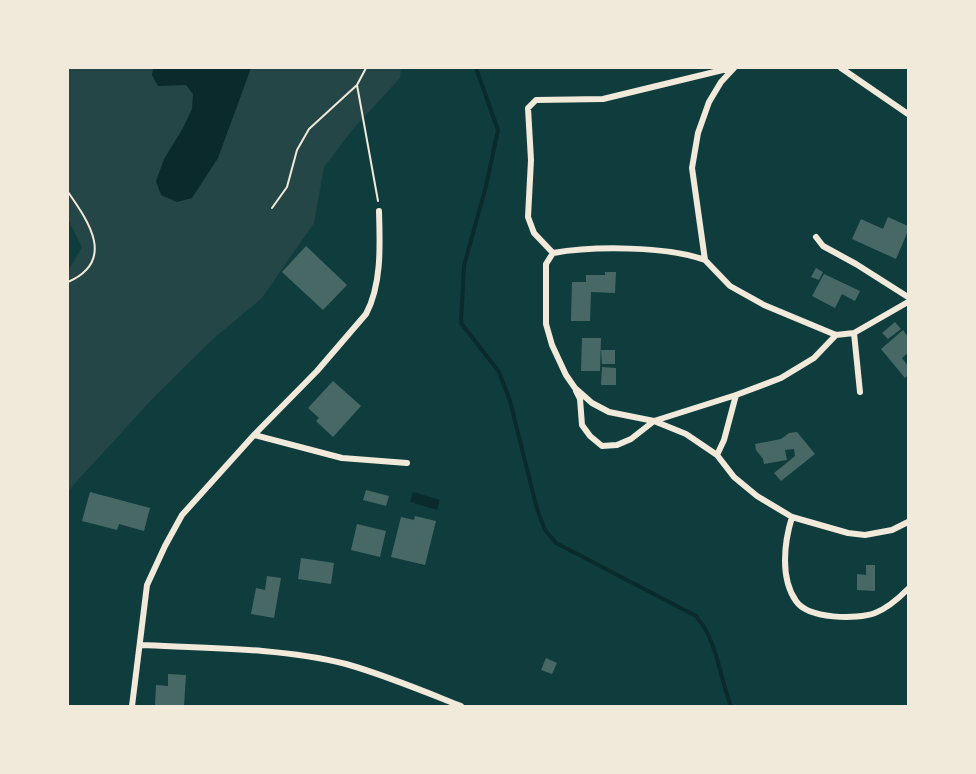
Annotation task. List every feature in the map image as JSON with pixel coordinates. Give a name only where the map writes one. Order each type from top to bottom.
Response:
[{"type":"street","points":[[553,253],[534,233],[528,217],[531,160],[528,108],[536,100],[603,99],[733,68]]},
{"type":"street","points":[[705,260],[692,168],[698,133],[709,102],[733,68]]},
{"type":"street","points":[[841,68],[909,114]]},
{"type":"street","points":[[132,706],[147,585],[165,546],[182,515],[254,435],[317,372],[366,314],[371,305],[377,276],[380,243],[379,211]]},
{"type":"street","points":[[816,237],[823,246],[909,297]]},
{"type":"street","points":[[836,335],[814,357],[789,373],[736,395],[654,421],[631,439],[617,445],[602,446],[582,425],[579,399],[558,360],[546,324],[546,264],[553,253],[573,250],[611,249],[684,254],[705,260],[730,286],[764,305],[836,335],[854,333],[909,302]]},
{"type":"street","points":[[854,333],[860,392]]},
{"type":"street","points":[[575,388],[592,403],[609,412],[654,421],[686,434],[717,455],[734,477],[757,496],[792,517],[848,533],[865,535],[892,530],[909,522]]},
{"type":"street","points":[[717,455],[724,440],[736,395]]},
{"type":"street","points":[[254,435],[342,458],[407,463]]},
{"type":"street","points":[[792,517],[787,532],[785,560],[788,587],[798,604],[820,614],[844,618],[874,614],[909,590]]},
{"type":"street","points":[[141,645],[278,653],[344,664],[461,706]]},
{"type":"path","points":[[272,208],[286,187],[297,150],[309,129],[357,85],[366,68]]},
{"type":"path","points":[[357,85],[379,211]]},
{"type":"path","points":[[68,192],[87,220],[93,235],[95,250],[92,264],[87,270],[68,282]]},
{"type":"shaded area","points":[[68,68],[401,68],[400,78],[353,129],[324,167],[314,223],[262,298],[214,338],[154,397],[68,491],[68,271],[82,247],[68,219]]},
{"type":"shaded area","points":[[153,68],[251,68],[218,158],[192,198],[177,202],[161,195],[156,181],[164,159],[192,109],[193,94],[186,85],[158,86],[152,75]]},
{"type":"shaded area","points":[[413,492],[440,500],[437,510],[410,502]]},
{"type":"building","points":[[888,217],[908,226],[896,259],[852,239],[861,219],[883,229]]},
{"type":"building","points":[[306,246],[347,285],[323,310],[282,272]]},
{"type":"building","points":[[816,268],[823,272],[819,280],[811,277]]},
{"type":"building","points":[[605,272],[616,272],[615,293],[591,292],[590,321],[571,321],[572,282],[586,282],[586,275],[605,275]]},
{"type":"building","points":[[824,274],[860,291],[855,301],[842,294],[835,308],[812,296]]},
{"type":"building","points":[[895,322],[901,329],[888,339],[882,333]]},
{"type":"building","points":[[903,330],[908,337],[908,353],[902,358],[908,366],[908,375],[905,378],[881,349]]},
{"type":"building","points":[[582,338],[601,338],[600,371],[581,371]]},
{"type":"building","points":[[601,350],[615,350],[615,364],[602,364]]},
{"type":"building","points":[[602,367],[616,368],[616,385],[601,385]]},
{"type":"building","points":[[333,381],[361,406],[333,437],[316,421],[319,418],[308,408]]},
{"type":"building","points":[[797,432],[815,454],[781,481],[774,473],[795,456],[794,449],[785,450],[787,460],[764,464],[755,444],[781,439],[789,433]]},
{"type":"building","points":[[366,490],[389,496],[386,506],[363,500]]},
{"type":"building","points":[[90,492],[150,508],[144,531],[119,524],[117,530],[82,521]]},
{"type":"building","points":[[415,516],[436,521],[425,565],[391,557],[401,517],[414,520]]},
{"type":"building","points":[[357,524],[386,531],[380,557],[351,550]]},
{"type":"building","points":[[301,558],[334,563],[331,584],[298,579]]},
{"type":"building","points":[[866,565],[875,565],[875,591],[857,590],[857,574],[866,575]]},
{"type":"building","points":[[267,576],[281,578],[274,618],[251,614],[256,588],[265,590]]},
{"type":"building","points":[[546,658],[557,663],[552,674],[541,670]]},
{"type":"building","points":[[168,674],[186,675],[184,706],[155,706],[156,685],[168,686]]},
{"type":"waterway","points":[[476,68],[498,130],[486,186],[464,266],[461,323],[499,372],[510,401],[537,509],[545,530],[556,543],[696,616],[714,648],[731,706]]}]
